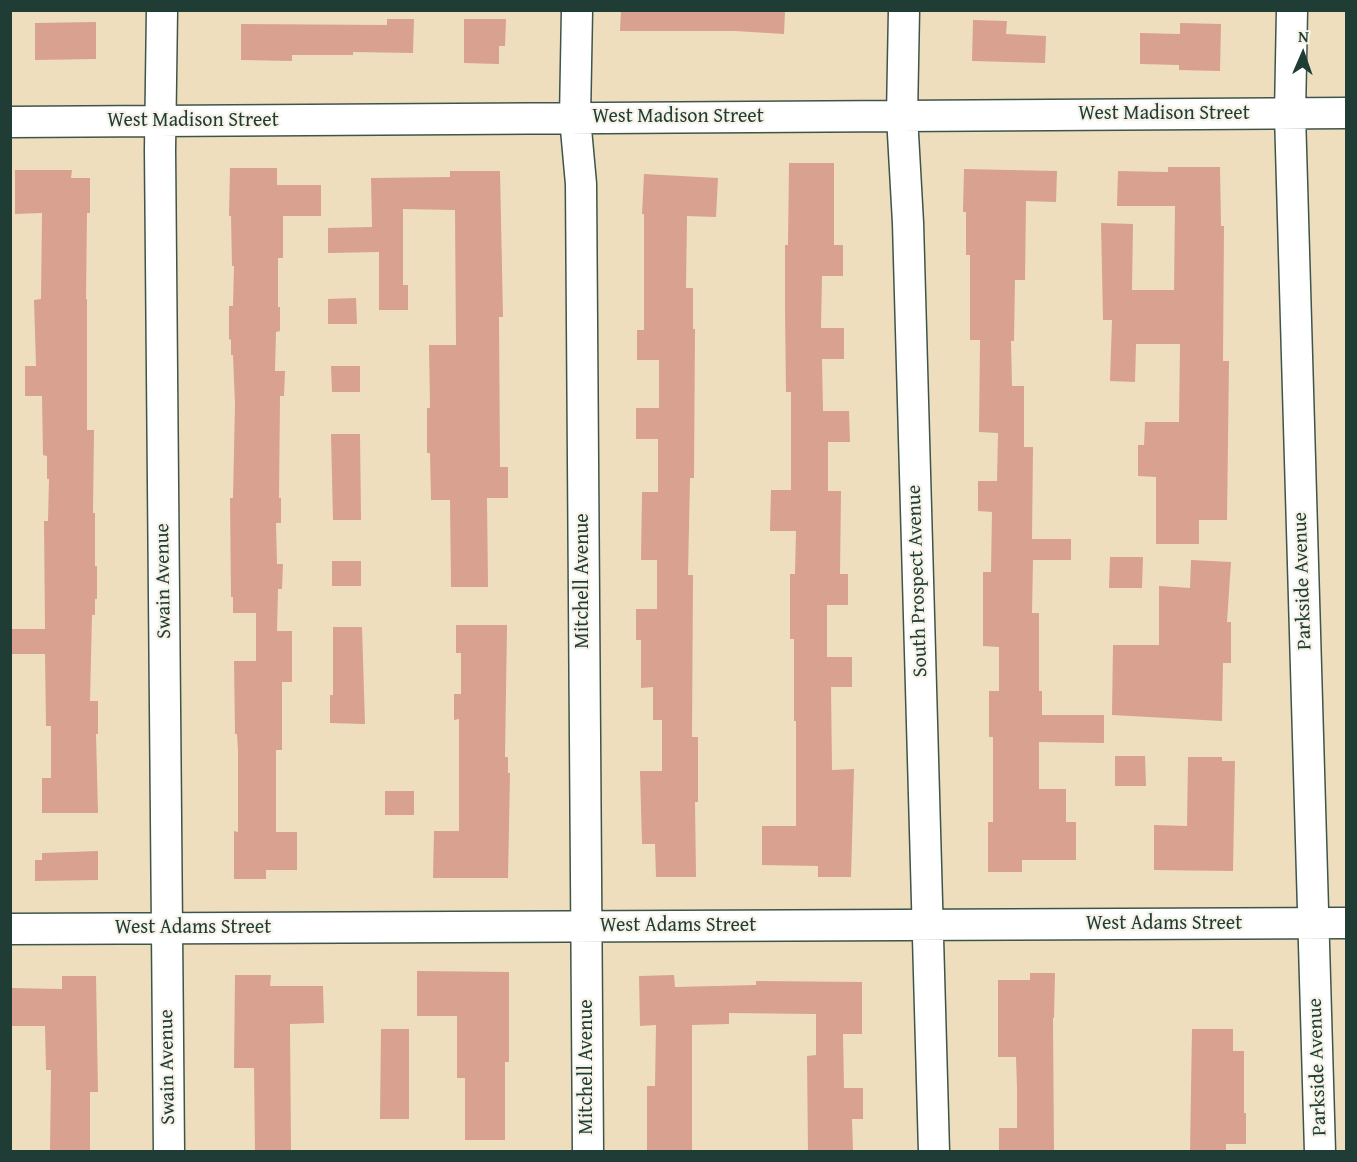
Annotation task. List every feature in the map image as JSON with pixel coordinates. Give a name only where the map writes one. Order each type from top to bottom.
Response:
[{"type":"street","name":"Swain Avenue","points":[[162,10],[160,121],[169,1152]]},
{"type":"street","name":"Mitchell Avenue","points":[[577,10],[575,118],[580,184],[588,1152]]},
{"type":"street","name":"South Prospect Avenue","points":[[904,10],[902,116],[908,223],[934,1152]]},
{"type":"street","name":"Parkside Avenue","points":[[1292,10],[1290,114],[1320,1152]]},
{"type":"street","name":"West Madison Street","points":[[10,122],[1347,114]]},
{"type":"street","name":"West Adams Street","points":[[10,929],[1347,923]]},
{"type":"building","points":[[621,10],[785,10],[784,34],[735,31],[620,31]]},
{"type":"building","points":[[387,19],[414,19],[413,53],[353,52],[353,55],[292,55],[292,61],[241,60],[241,24],[387,25]]},
{"type":"building","points":[[464,19],[506,19],[505,46],[499,46],[499,64],[464,63]]},
{"type":"building","points":[[973,20],[1007,21],[1006,34],[1046,36],[1045,63],[972,61]]},
{"type":"building","points":[[96,22],[96,59],[35,60],[35,23]]},
{"type":"building","points":[[1180,23],[1221,24],[1220,71],[1179,70],[1179,65],[1140,64],[1140,33],[1180,34]]},
{"type":"building","points":[[789,163],[834,163],[834,245],[843,245],[843,276],[822,276],[821,328],[844,328],[844,359],[822,359],[823,411],[849,411],[850,442],[828,442],[828,491],[841,491],[840,574],[848,574],[848,605],[827,605],[827,657],[852,657],[852,687],[831,687],[832,770],[854,769],[851,877],[818,877],[818,866],[762,865],[762,826],[796,826],[796,721],[794,721],[794,639],[790,639],[790,574],[795,574],[796,531],[770,531],[771,490],[791,490],[791,392],[786,392],[785,310]]},
{"type":"building","points":[[1168,167],[1220,167],[1221,226],[1224,226],[1223,361],[1229,361],[1227,520],[1199,520],[1199,544],[1156,544],[1156,477],[1138,476],[1138,445],[1144,445],[1145,422],[1179,422],[1180,344],[1136,344],[1135,382],[1110,381],[1112,320],[1103,320],[1101,223],[1133,224],[1132,290],[1174,290],[1175,206],[1117,206],[1118,171],[1168,172]]},
{"type":"building","points":[[230,168],[277,168],[277,185],[321,185],[321,216],[283,216],[283,258],[278,258],[280,331],[276,332],[275,371],[285,371],[284,396],[280,396],[279,498],[281,498],[281,523],[276,523],[277,564],[283,564],[282,589],[278,589],[277,631],[292,631],[292,682],[282,682],[282,750],[276,750],[276,832],[297,832],[297,870],[266,870],[266,879],[234,879],[234,831],[238,832],[238,751],[237,734],[235,734],[234,661],[256,661],[256,613],[233,613],[233,597],[231,597],[230,498],[233,498],[235,404],[233,355],[231,355],[231,340],[229,339],[229,306],[233,306],[234,266],[232,266],[231,216],[229,216]]},
{"type":"building","points":[[964,169],[1057,171],[1056,202],[1026,201],[1025,280],[1015,280],[1014,341],[1011,341],[1012,386],[1024,386],[1024,447],[1033,447],[1032,539],[1071,539],[1071,560],[1033,560],[1032,613],[1039,613],[1039,691],[1042,691],[1042,715],[1104,715],[1104,743],[1039,742],[1039,789],[1066,789],[1066,822],[1076,822],[1076,860],[1022,860],[1022,872],[988,872],[988,822],[993,822],[993,737],[989,737],[989,691],[999,691],[999,647],[983,646],[983,572],[991,572],[992,512],[978,511],[978,481],[997,481],[998,433],[979,432],[980,340],[970,340],[970,255],[966,255],[966,212],[963,212]]},
{"type":"building","points":[[15,170],[72,170],[71,178],[90,178],[90,213],[87,213],[87,430],[94,430],[93,513],[95,513],[97,599],[95,599],[95,615],[92,615],[90,701],[98,701],[98,734],[96,734],[98,813],[42,813],[42,778],[51,778],[51,726],[46,726],[45,654],[10,654],[10,629],[45,629],[44,521],[48,521],[49,479],[47,479],[47,456],[43,455],[42,396],[25,396],[25,366],[36,366],[34,300],[41,299],[42,213],[15,214]]},
{"type":"building","points":[[450,171],[500,171],[503,317],[499,317],[500,467],[508,467],[508,498],[487,498],[488,587],[451,587],[450,500],[431,500],[430,453],[427,453],[427,408],[430,408],[429,345],[456,345],[455,210],[403,209],[403,285],[408,285],[408,310],[379,310],[379,252],[328,253],[328,228],[372,227],[371,178],[450,177]]},
{"type":"building","points":[[644,174],[718,178],[716,217],[687,216],[686,288],[693,288],[693,329],[695,329],[694,478],[690,478],[688,575],[693,575],[692,737],[698,737],[698,802],[695,802],[696,877],[656,877],[655,844],[642,844],[640,771],[662,771],[662,720],[653,720],[653,687],[641,688],[641,640],[636,640],[636,609],[657,609],[657,560],[641,560],[642,492],[658,492],[658,439],[636,439],[636,408],[659,408],[659,360],[637,360],[637,330],[644,330],[644,214],[642,214]]},
{"type":"building","points":[[356,298],[357,324],[328,324],[328,299]]},
{"type":"building","points":[[331,366],[360,366],[360,392],[332,392]]},
{"type":"building","points":[[331,434],[360,434],[361,520],[333,520]]},
{"type":"building","points":[[1110,557],[1143,557],[1142,588],[1109,588]]},
{"type":"building","points":[[1191,560],[1231,562],[1227,622],[1231,622],[1231,663],[1223,663],[1222,721],[1112,715],[1113,645],[1159,645],[1159,586],[1190,588]]},
{"type":"building","points":[[332,561],[361,561],[361,586],[332,586]]},
{"type":"building","points":[[456,625],[507,625],[505,757],[508,757],[508,773],[510,773],[508,878],[433,878],[434,831],[459,831],[459,719],[454,720],[454,694],[461,694],[461,653],[456,653]]},
{"type":"building","points":[[333,627],[362,627],[365,724],[330,723],[330,695],[333,695]]},
{"type":"building","points":[[1115,756],[1145,756],[1146,786],[1115,786]]},
{"type":"building","points":[[1188,757],[1222,757],[1222,761],[1235,761],[1233,871],[1154,870],[1154,825],[1187,826]]},
{"type":"building","points":[[385,791],[414,791],[414,815],[385,815]]},
{"type":"building","points":[[98,851],[98,880],[35,881],[35,860],[42,860],[42,853]]},
{"type":"building","points":[[417,971],[509,972],[509,1062],[505,1062],[505,1140],[465,1140],[465,1078],[457,1078],[457,1016],[417,1016]]},
{"type":"building","points":[[1030,973],[1055,973],[1054,1152],[999,1152],[999,1128],[1017,1128],[1017,1088],[1016,1057],[998,1057],[998,980],[1030,980]]},
{"type":"building","points":[[235,975],[271,975],[270,986],[323,986],[324,1023],[290,1024],[291,1152],[255,1152],[254,1068],[234,1068]]},
{"type":"building","points":[[674,975],[675,987],[756,985],[756,981],[862,982],[862,1034],[843,1034],[844,1088],[863,1088],[863,1119],[852,1119],[853,1152],[808,1152],[807,1056],[816,1055],[816,1014],[729,1013],[729,1024],[692,1025],[692,1152],[647,1152],[647,1086],[655,1086],[656,1025],[640,1026],[639,976]]},
{"type":"building","points":[[62,976],[96,976],[98,1092],[90,1092],[90,1152],[50,1152],[51,1070],[46,1070],[45,1026],[10,1026],[10,988],[62,989]]},
{"type":"building","points":[[381,1029],[409,1029],[409,1119],[380,1119]]},
{"type":"building","points":[[1192,1029],[1233,1029],[1233,1051],[1244,1051],[1246,1144],[1226,1144],[1226,1152],[1190,1152]]}]
